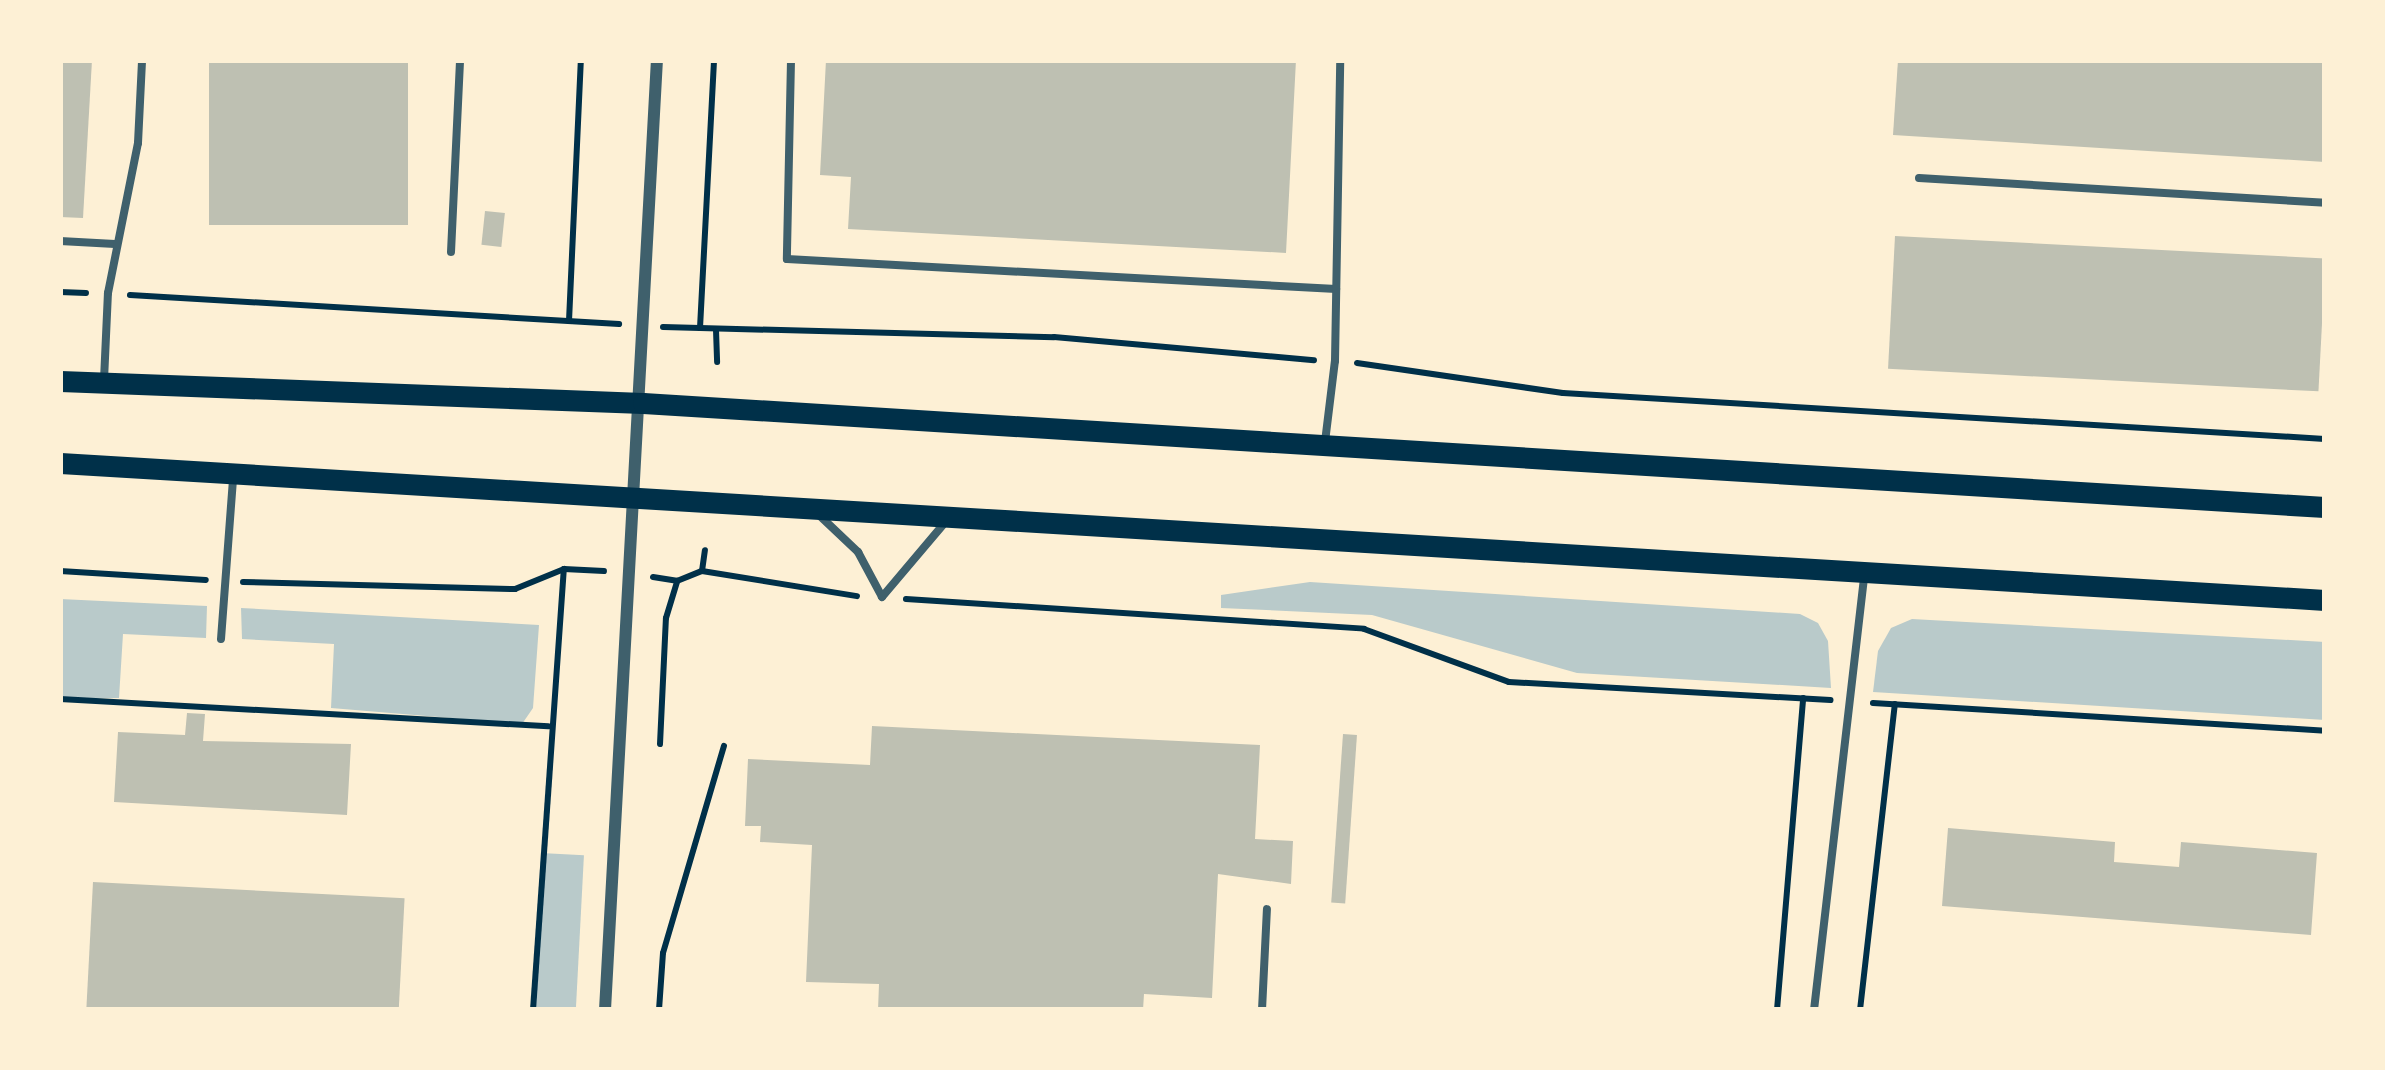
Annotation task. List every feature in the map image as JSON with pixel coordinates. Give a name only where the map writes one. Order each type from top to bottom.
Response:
[{"type":"main road","points":[[60,381],[644,403],[2325,507]]},
{"type":"main road","points":[[60,463],[2325,600]]},
{"type":"street","points":[[605,1010],[629,573],[644,403],[657,60]]},
{"type":"lane","points":[[104,381],[108,293],[138,143],[142,60]]},
{"type":"lane","points":[[451,253],[460,60]]},
{"type":"lane","points":[[791,60],[787,259],[1336,289]]},
{"type":"lane","points":[[1325,445],[1335,362],[1340,60]]},
{"type":"lane","points":[[1918,178],[2325,203]]},
{"type":"lane","points":[[60,241],[115,244]]},
{"type":"lane","points":[[221,639],[234,472]]},
{"type":"lane","points":[[809,506],[858,552],[882,597],[953,514]]},
{"type":"lane","points":[[1814,1010],[1854,702],[1864,569]]},
{"type":"lane","points":[[1262,1010],[1267,909]]},
{"type":"path","points":[[568,321],[581,60]]},
{"type":"path","points":[[700,328],[714,60]]},
{"type":"path","points":[[60,292],[648,326],[1054,338],[1335,362],[1563,393],[2325,439]]},
{"type":"path","points":[[716,328],[717,362]]},
{"type":"path","points":[[702,571],[705,550]]},
{"type":"path","points":[[532,1010],[548,726],[564,569]]},
{"type":"path","points":[[60,572],[515,589],[564,569],[677,581],[702,571],[806,593],[1364,629],[1509,682],[2325,731]]},
{"type":"path","points":[[660,744],[666,618],[677,581]]},
{"type":"path","points":[[1777,1010],[1803,698]]},
{"type":"path","points":[[60,699],[548,726]]},
{"type":"path","points":[[1860,1010],[1895,704]]},
{"type":"path","points":[[659,1010],[663,952],[724,746]]},
{"type":"shaded area","points":[[1310,582],[1800,614],[1818,623],[1828,641],[1831,688],[1577,673],[1372,615],[1221,608],[1221,595]]},
{"type":"shaded area","points":[[60,599],[207,606],[206,638],[123,634],[119,698],[60,699]]},
{"type":"shaded area","points":[[241,608],[539,625],[533,708],[522,724],[331,708],[334,644],[242,639]]},
{"type":"shaded area","points":[[1912,619],[2325,642],[2325,720],[1873,692],[1878,651],[1891,628]]},
{"type":"shaded area","points":[[541,853],[584,855],[576,1010],[533,1010]]},
{"type":"building","points":[[60,60],[92,60],[83,218],[60,217]]},
{"type":"building","points":[[209,60],[408,60],[408,225],[209,225]]},
{"type":"building","points":[[826,60],[1296,60],[1286,253],[848,229],[851,177],[820,175]]},
{"type":"building","points":[[1898,60],[2325,60],[2325,162],[1893,135]]},
{"type":"building","points":[[485,211],[505,213],[501,247],[481,245]]},
{"type":"building","points":[[1895,236],[2325,259],[2318,391],[1888,369]]},
{"type":"building","points":[[187,713],[205,714],[203,741],[351,744],[347,815],[114,802],[118,732],[185,735]]},
{"type":"building","points":[[872,726],[1260,745],[1255,839],[1293,841],[1291,884],[1218,874],[1212,998],[1144,994],[1143,1010],[878,1010],[879,984],[806,982],[812,845],[760,842],[761,826],[745,826],[748,759],[870,765]]},
{"type":"building","points":[[1343,734],[1357,735],[1345,904],[1331,903]]},
{"type":"building","points":[[1948,828],[2115,842],[2114,862],[2179,867],[2181,842],[2317,853],[2311,935],[1942,906]]},
{"type":"building","points":[[93,882],[405,898],[399,1010],[86,1010]]}]
